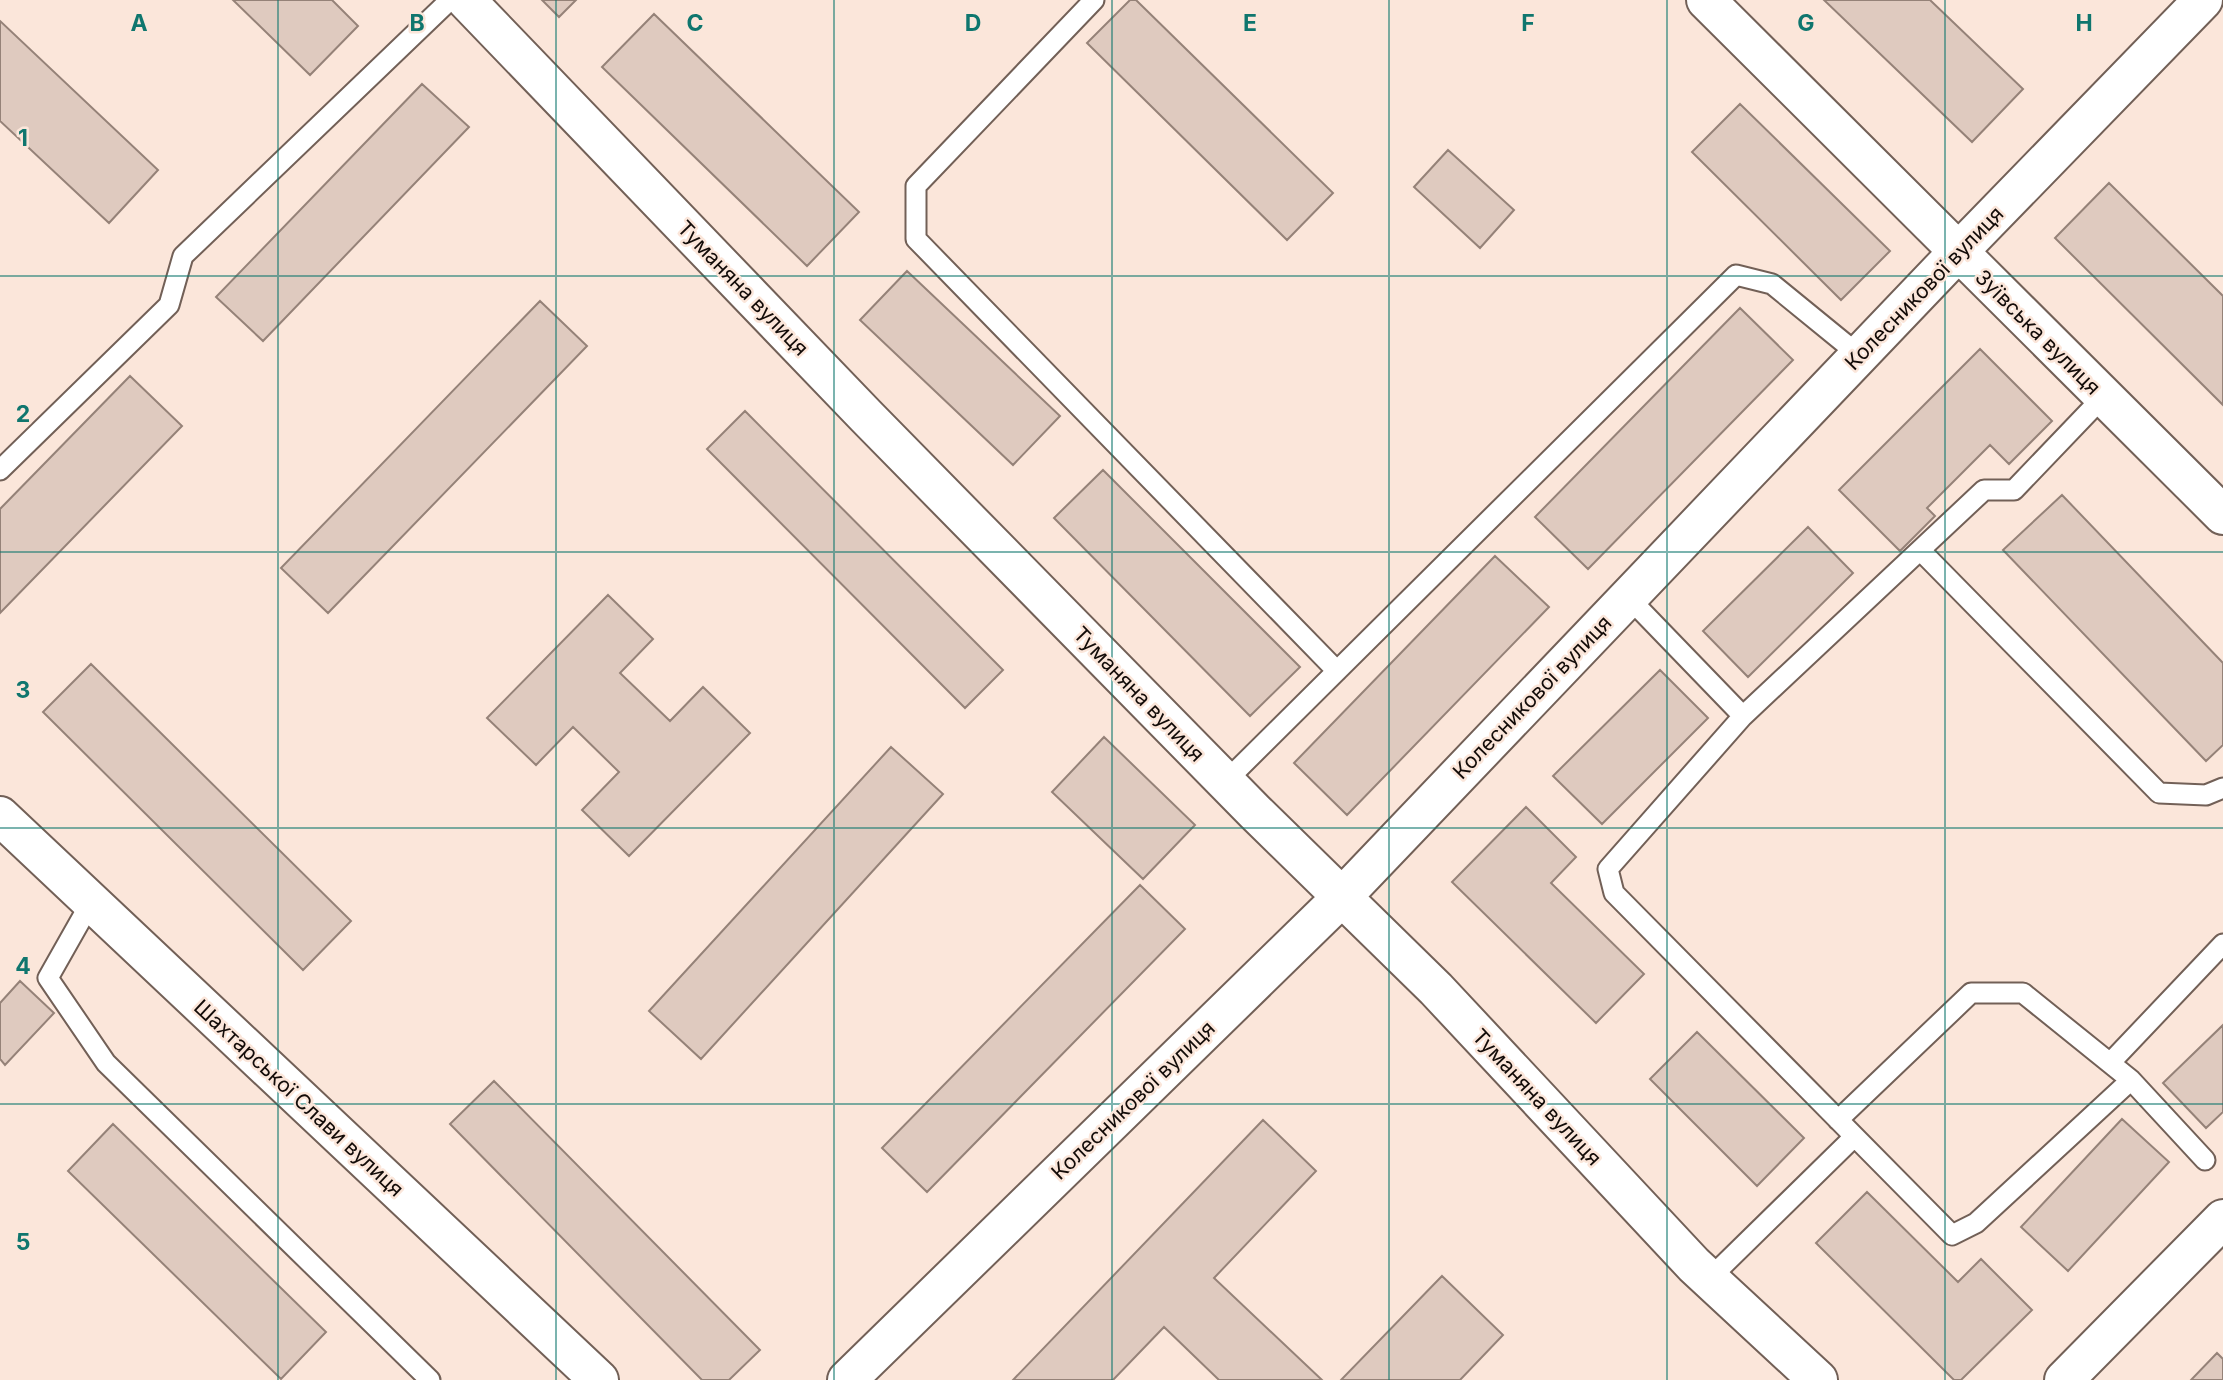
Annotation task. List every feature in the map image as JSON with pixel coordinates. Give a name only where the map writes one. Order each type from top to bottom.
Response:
[{"type":"street","name":"Туманяна вулиця","points":[[466,0],[866,416],[1225,782],[1436,989],[1709,1279],[1818,1380]]},
{"type":"street","name":"Зуївська вулиця","points":[[1706,0],[2223,515]]},
{"type":"street","name":"Колесникової вулиця","points":[[847,1380],[1342,897],[1859,355],[2203,0]]},
{"type":"street","name":"Шахтарської Слави вулиця","points":[[0,816],[598,1380]]},
{"type":"street","points":[[2064,1380],[2223,1219]]},
{"type":"lane","points":[[0,470],[169,304],[183,256],[450,0]]},
{"type":"lane","points":[[1094,0],[916,186],[916,239],[1337,671]]},
{"type":"lane","points":[[1225,782],[1736,275],[1772,284],[1859,355]]},
{"type":"lane","points":[[2103,397],[2014,490],[1984,490],[1742,716],[1608,869],[1614,893],[1952,1236],[1976,1223],[2131,1080]]},
{"type":"lane","points":[[1920,550],[2159,793],[2206,795],[2223,788]]},
{"type":"lane","points":[[1628,597],[1742,716]]},
{"type":"lane","points":[[91,902],[48,978],[106,1063],[430,1380]]},
{"type":"lane","points":[[2110,1063],[2223,944]]},
{"type":"lane","points":[[1838,1120],[1971,993],[2022,993],[2131,1080],[2205,1160]]},
{"type":"lane","points":[[1709,1279],[1854,1137]]},
{"type":"building","points":[[233,0],[332,0],[358,26],[310,75]]},
{"type":"building","points":[[542,0],[576,0],[559,17]]},
{"type":"building","points":[[1130,0],[1136,0],[1333,193],[1287,240],[1087,43]]},
{"type":"building","points":[[1824,0],[1930,0],[2023,89],[1972,142]]},
{"type":"building","points":[[654,14],[859,212],[807,266],[602,67]]},
{"type":"building","points":[[0,21],[158,170],[109,223],[0,121]]},
{"type":"building","points":[[422,84],[469,127],[263,341],[216,297]]},
{"type":"building","points":[[1740,104],[1890,251],[1841,300],[1692,152]]},
{"type":"building","points":[[1448,150],[1514,210],[1480,248],[1414,187]]},
{"type":"building","points":[[2109,183],[2223,296],[2223,405],[2055,238]]},
{"type":"building","points":[[907,271],[1060,416],[1013,465],[860,320]]},
{"type":"building","points":[[540,301],[587,346],[328,613],[281,568]]},
{"type":"building","points":[[1740,308],[1793,360],[1588,569],[1535,517]]},
{"type":"building","points":[[1980,349],[2052,421],[2009,464],[1990,445],[1927,508],[1935,516],[1900,551],[1839,490]]},
{"type":"building","points":[[130,376],[182,426],[0,613],[0,509]]},
{"type":"building","points":[[745,411],[1003,670],[965,708],[707,449]]},
{"type":"building","points":[[1103,470],[1300,667],[1250,716],[1054,518]]},
{"type":"building","points":[[2062,495],[2223,663],[2223,745],[2206,761],[2003,550]]},
{"type":"building","points":[[1808,527],[1853,573],[1748,677],[1703,631]]},
{"type":"building","points":[[1495,556],[1549,607],[1347,815],[1294,763]]},
{"type":"building","points":[[608,595],[653,639],[620,673],[670,721],[703,687],[750,733],[629,856],[582,810],[619,772],[573,727],[536,765],[487,718]]},
{"type":"building","points":[[91,664],[351,921],[303,970],[43,712]]},
{"type":"building","points":[[1660,670],[1708,718],[1602,824],[1553,776]]},
{"type":"building","points":[[1104,737],[1195,825],[1143,879],[1052,792]]},
{"type":"building","points":[[891,747],[943,794],[701,1059],[649,1011]]},
{"type":"building","points":[[1526,807],[1576,857],[1551,883],[1644,974],[1596,1023],[1452,882]]},
{"type":"building","points":[[1140,885],[1185,929],[927,1192],[882,1148]]},
{"type":"building","points":[[20,981],[54,1013],[5,1065],[0,1059],[0,1003]]},
{"type":"building","points":[[2223,1025],[2223,1112],[2206,1128],[2163,1083]]},
{"type":"building","points":[[1697,1032],[1804,1138],[1757,1186],[1650,1079]]},
{"type":"building","points":[[494,1081],[760,1350],[729,1380],[702,1380],[450,1124]]},
{"type":"building","points":[[2122,1119],[2169,1162],[2068,1271],[2021,1227]]},
{"type":"building","points":[[1263,1120],[1316,1171],[1214,1278],[1322,1380],[1219,1380],[1164,1327],[1113,1380],[1013,1380]]},
{"type":"building","points":[[113,1124],[326,1332],[281,1379],[68,1171]]},
{"type":"building","points":[[1867,1192],[1958,1282],[1981,1259],[2032,1310],[1961,1380],[1954,1380],[1816,1243]]},
{"type":"building","points":[[1442,1276],[1503,1335],[1460,1380],[1341,1380]]},
{"type":"building","points":[[2217,1353],[2223,1359],[2223,1380],[2191,1380]]}]
